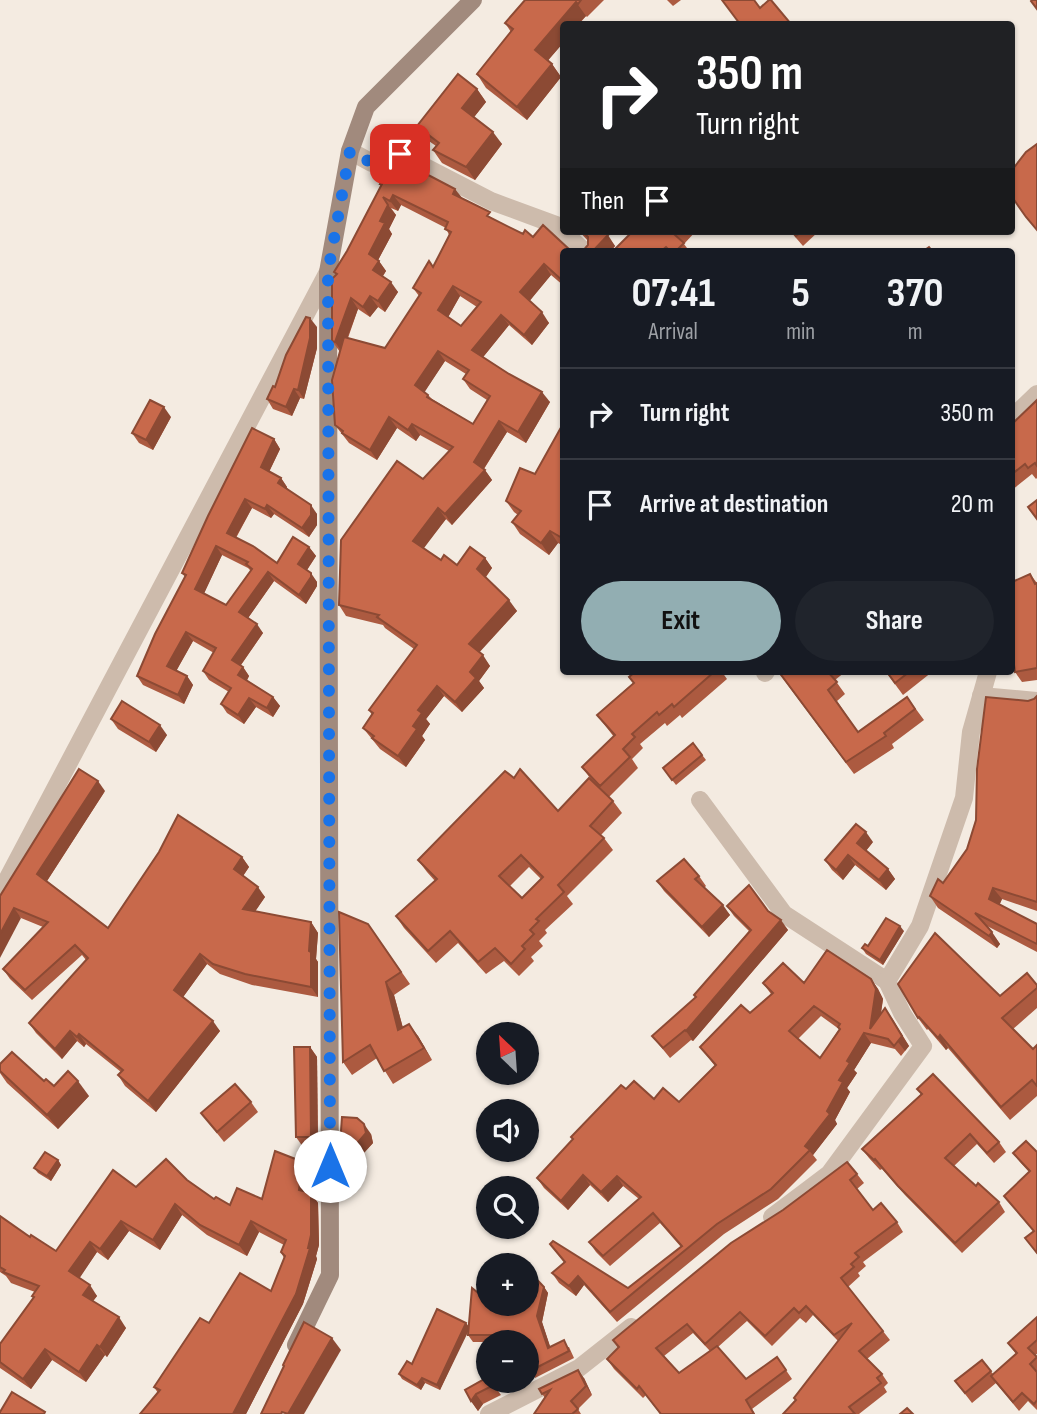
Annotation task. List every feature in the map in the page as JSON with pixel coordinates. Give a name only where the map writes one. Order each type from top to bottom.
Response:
[{"type":"street","points":[[286,1364],[330,1275],[328,272],[350,151],[366,107],[473,0]]},
{"type":"street","points":[[350,151],[372,163],[400,154],[491,201],[560,229]]},
{"type":"street","points":[[567,235],[581,248]]},
{"type":"street","points":[[0,893],[328,272]]},
{"type":"street","points":[[1015,415],[1037,394]]},
{"type":"street","points":[[887,981],[920,926],[964,798],[971,732],[987,675]]},
{"type":"street","points":[[981,696],[1037,701]]},
{"type":"street","points":[[700,800],[784,914],[887,981],[902,1013],[923,1046],[829,1174],[762,1223]]},
{"type":"street","points":[[489,1414],[579,1368],[649,1312]]},
{"type":"building","points":[[525,0],[581,0],[578,4],[576,2],[535,50],[552,64],[517,107],[477,74],[513,29],[505,23]]},
{"type":"building","points":[[722,0],[754,0],[760,8],[771,0],[788,21],[738,21]]},
{"type":"building","points":[[458,74],[477,89],[462,108],[493,132],[466,167],[433,150],[439,143],[417,126]]},
{"type":"building","points":[[1037,144],[1037,230],[1015,201],[1015,166],[1026,152]]},
{"type":"building","points":[[392,156],[455,189],[453,194],[490,212],[487,216],[523,234],[525,230],[533,237],[543,225],[568,248],[560,248],[560,278],[544,264],[520,292],[542,312],[524,335],[501,315],[472,350],[542,392],[518,432],[499,421],[474,462],[485,470],[445,514],[438,508],[413,541],[441,560],[444,555],[457,565],[470,547],[485,558],[477,569],[509,600],[469,644],[483,655],[470,672],[476,678],[455,702],[437,686],[418,710],[422,713],[413,726],[417,729],[398,756],[372,738],[374,736],[363,728],[373,713],[369,710],[417,645],[377,617],[379,615],[339,605],[341,540],[397,461],[423,479],[453,447],[412,424],[408,430],[389,417],[370,450],[342,433],[335,425],[332,380],[344,337],[385,348],[421,293],[413,288],[429,261],[433,267],[451,232],[445,229],[448,222],[393,195],[390,201],[383,197],[388,205],[380,221],[385,223],[369,254],[379,261],[373,270],[391,282],[378,301],[370,296],[363,307],[351,298],[335,342],[332,341],[332,279],[337,274],[334,272],[382,184]],"holes":[[[453,286],[481,302],[461,326],[438,310]],[[438,351],[469,370],[463,379],[490,396],[473,424],[427,397],[428,395],[415,385]]]},
{"type":"building","points":[[586,235],[608,235],[596,248],[585,248],[588,245]]},
{"type":"building","points":[[629,235],[675,235],[684,243],[679,248],[616,248]]},
{"type":"building","points":[[306,317],[310,318],[310,338],[298,390],[294,389],[286,407],[267,399]]},
{"type":"building","points":[[150,400],[164,407],[146,440],[132,433]]},
{"type":"building","points":[[1037,400],[1037,466],[1035,463],[1028,468],[1025,464],[1015,472],[1015,421]]},
{"type":"building","points":[[252,428],[274,439],[261,467],[281,478],[278,483],[311,505],[311,515],[302,528],[267,505],[265,509],[245,499],[227,533],[253,546],[277,563],[293,537],[309,547],[298,564],[311,573],[299,595],[268,572],[239,612],[257,624],[232,660],[243,667],[238,675],[273,697],[267,708],[249,698],[238,715],[221,704],[231,688],[203,671],[216,648],[186,632],[167,666],[187,676],[178,695],[137,676],[155,634],[186,575],[182,573]],"holes":[[[216,546],[248,562],[246,564],[252,569],[226,605],[195,589]]]},
{"type":"building","points":[[560,429],[560,537],[550,531],[541,543],[512,522],[521,511],[506,501],[520,468],[535,474]]},
{"type":"building","points":[[1037,500],[1037,519],[1028,507]]},
{"type":"building","points":[[1030,574],[1035,584],[1037,583],[1037,668],[1015,672],[1015,581]]},
{"type":"building","points":[[711,675],[674,707],[672,704],[659,715],[657,712],[632,734],[635,737],[623,749],[630,757],[600,786],[582,767],[615,735],[597,715],[634,683],[629,677]]},
{"type":"building","points":[[781,675],[831,675],[837,682],[828,690],[858,732],[907,697],[915,709],[884,733],[886,736],[846,762]]},
{"type":"building","points":[[889,675],[905,675],[895,683]]},
{"type":"building","points":[[1037,696],[1037,902],[993,888],[989,899],[1037,924],[1037,944],[975,913],[992,932],[989,936],[930,896],[938,879],[943,883],[967,849],[976,820],[977,769],[986,697],[1028,701]]},
{"type":"building","points":[[122,701],[160,725],[149,742],[111,719]]},
{"type":"building","points":[[693,743],[702,755],[672,780],[663,768]]},
{"type":"building","points":[[79,769],[98,781],[37,874],[108,928],[159,852],[178,815],[242,857],[234,869],[258,887],[243,909],[311,922],[311,987],[245,974],[213,964],[200,954],[174,990],[213,1021],[148,1101],[118,1075],[123,1070],[79,1034],[77,1037],[70,1031],[55,1049],[29,1023],[88,958],[75,945],[25,990],[3,969],[48,922],[14,908],[0,934],[0,896]]},
{"type":"building","points":[[520,769],[558,811],[589,778],[613,801],[590,826],[604,838],[558,885],[564,892],[536,919],[539,921],[530,930],[534,934],[522,946],[525,949],[511,964],[495,948],[478,962],[450,931],[428,951],[396,916],[437,879],[418,860],[505,771],[514,778]],"holes":[[[521,855],[543,877],[522,898],[499,876]]]},
{"type":"building","points":[[856,824],[866,832],[857,843],[888,869],[879,880],[848,855],[836,870],[825,860]]},
{"type":"building","points":[[684,859],[699,876],[695,879],[723,905],[702,927],[657,881]]},
{"type":"building","points":[[749,885],[768,911],[781,920],[686,1031],[663,1048],[652,1036],[696,997],[694,995],[751,930],[727,906]]},
{"type":"building","points":[[339,912],[368,924],[401,972],[386,982],[398,1030],[409,1024],[424,1048],[384,1071],[370,1045],[343,1062]]},
{"type":"building","points":[[886,918],[900,926],[880,960],[862,948],[865,944],[868,946]]},
{"type":"building","points":[[935,933],[1000,996],[1027,973],[1037,985],[1037,988],[1002,1018],[1033,1049],[1037,1045],[1037,1086],[1032,1080],[1001,1107],[940,1035],[938,1038],[918,1018],[898,984]]},
{"type":"building","points":[[827,950],[871,979],[876,989],[870,1029],[885,1008],[902,1036],[894,1046],[888,1039],[864,1033],[839,1080],[843,1082],[827,1111],[830,1114],[805,1146],[810,1150],[771,1189],[717,1224],[610,1312],[578,1276],[569,1286],[552,1273],[565,1262],[550,1244],[553,1241],[628,1288],[682,1246],[653,1213],[603,1256],[589,1242],[641,1197],[617,1176],[601,1192],[583,1175],[561,1201],[539,1180],[539,1176],[573,1139],[571,1137],[621,1085],[626,1089],[634,1081],[654,1099],[663,1088],[679,1102],[716,1065],[700,1047],[741,1005],[750,1013],[773,993],[763,983],[783,963],[804,983]],"holes":[[[814,1006],[840,1024],[840,1029],[820,1058],[789,1031]]]},
{"type":"building","points":[[294,1047],[310,1047],[311,1137],[296,1137]]},
{"type":"building","points":[[12,1052],[44,1081],[46,1079],[54,1086],[68,1071],[78,1081],[47,1115],[0,1071],[0,1064]]},
{"type":"building","points":[[933,1074],[999,1142],[987,1153],[970,1134],[945,1158],[976,1186],[978,1183],[999,1202],[955,1243],[875,1159],[862,1149],[922,1094],[917,1089]]},
{"type":"building","points":[[235,1084],[251,1102],[217,1132],[201,1113]]},
{"type":"building","points":[[342,1117],[357,1118],[364,1124],[366,1133],[355,1146],[340,1145]]},
{"type":"building","points":[[1026,1141],[1037,1152],[1037,1253],[1025,1238],[1034,1231],[1004,1196],[1030,1171],[1013,1153]]},
{"type":"building","points":[[275,1151],[303,1162],[299,1190],[311,1193],[310,1248],[296,1294],[233,1414],[140,1414],[160,1390],[154,1387],[200,1318],[209,1323],[240,1273],[271,1291],[285,1256],[281,1252],[286,1240],[251,1221],[239,1245],[200,1225],[175,1204],[153,1240],[121,1221],[100,1249],[90,1242],[69,1271],[90,1285],[83,1295],[119,1317],[100,1347],[97,1345],[79,1372],[45,1349],[23,1379],[0,1362],[0,1344],[39,1286],[3,1272],[5,1270],[0,1267],[0,1216],[56,1251],[113,1170],[136,1187],[166,1159],[187,1180],[214,1199],[216,1197],[230,1205],[237,1188],[262,1199]]},
{"type":"building","points":[[45,1152],[58,1160],[47,1176],[34,1168]]},
{"type":"building","points":[[847,1162],[857,1174],[850,1180],[873,1210],[881,1203],[897,1222],[855,1253],[859,1257],[851,1264],[854,1267],[841,1278],[883,1331],[859,1351],[882,1374],[877,1378],[881,1383],[849,1407],[855,1414],[783,1414],[852,1323],[834,1335],[806,1306],[799,1313],[794,1308],[765,1336],[740,1312],[705,1344],[687,1324],[656,1348],[679,1373],[717,1346],[746,1379],[777,1357],[786,1370],[746,1400],[754,1414],[661,1414],[639,1386],[637,1389],[607,1359],[619,1347],[613,1340],[731,1243],[783,1210]]},
{"type":"building","points":[[539,1282],[544,1287],[539,1308]]},
{"type":"building","points":[[472,1288],[476,1291],[476,1316],[537,1316],[548,1348],[564,1340],[569,1351],[539,1366],[539,1330],[476,1330],[476,1335],[468,1335]]},
{"type":"building","points":[[437,1309],[466,1323],[437,1385],[422,1378],[417,1385],[399,1374],[407,1361],[412,1364]]},
{"type":"building","points":[[1037,1317],[1037,1340],[1028,1348],[1037,1357],[1030,1364],[1037,1372],[1037,1400],[1034,1404],[1022,1393],[1013,1402],[991,1376],[1017,1353],[1008,1343]]},
{"type":"building","points":[[304,1322],[332,1338],[288,1414],[261,1414],[283,1365]]},
{"type":"building","points":[[982,1360],[991,1371],[965,1393],[955,1381]]},
{"type":"building","points":[[578,1370],[586,1386],[571,1401],[578,1409],[572,1414],[534,1414],[550,1390],[542,1394],[539,1389]]},
{"type":"building","points":[[476,1384],[478,1393],[471,1401],[465,1390]]},
{"type":"building","points":[[12,1392],[45,1412],[44,1414],[0,1414]]},
{"type":"building","points":[[907,1408],[913,1414],[900,1414]]},
{"type":"route","points":[[330,1166],[328,272],[350,151],[372,163],[400,154]]}]
